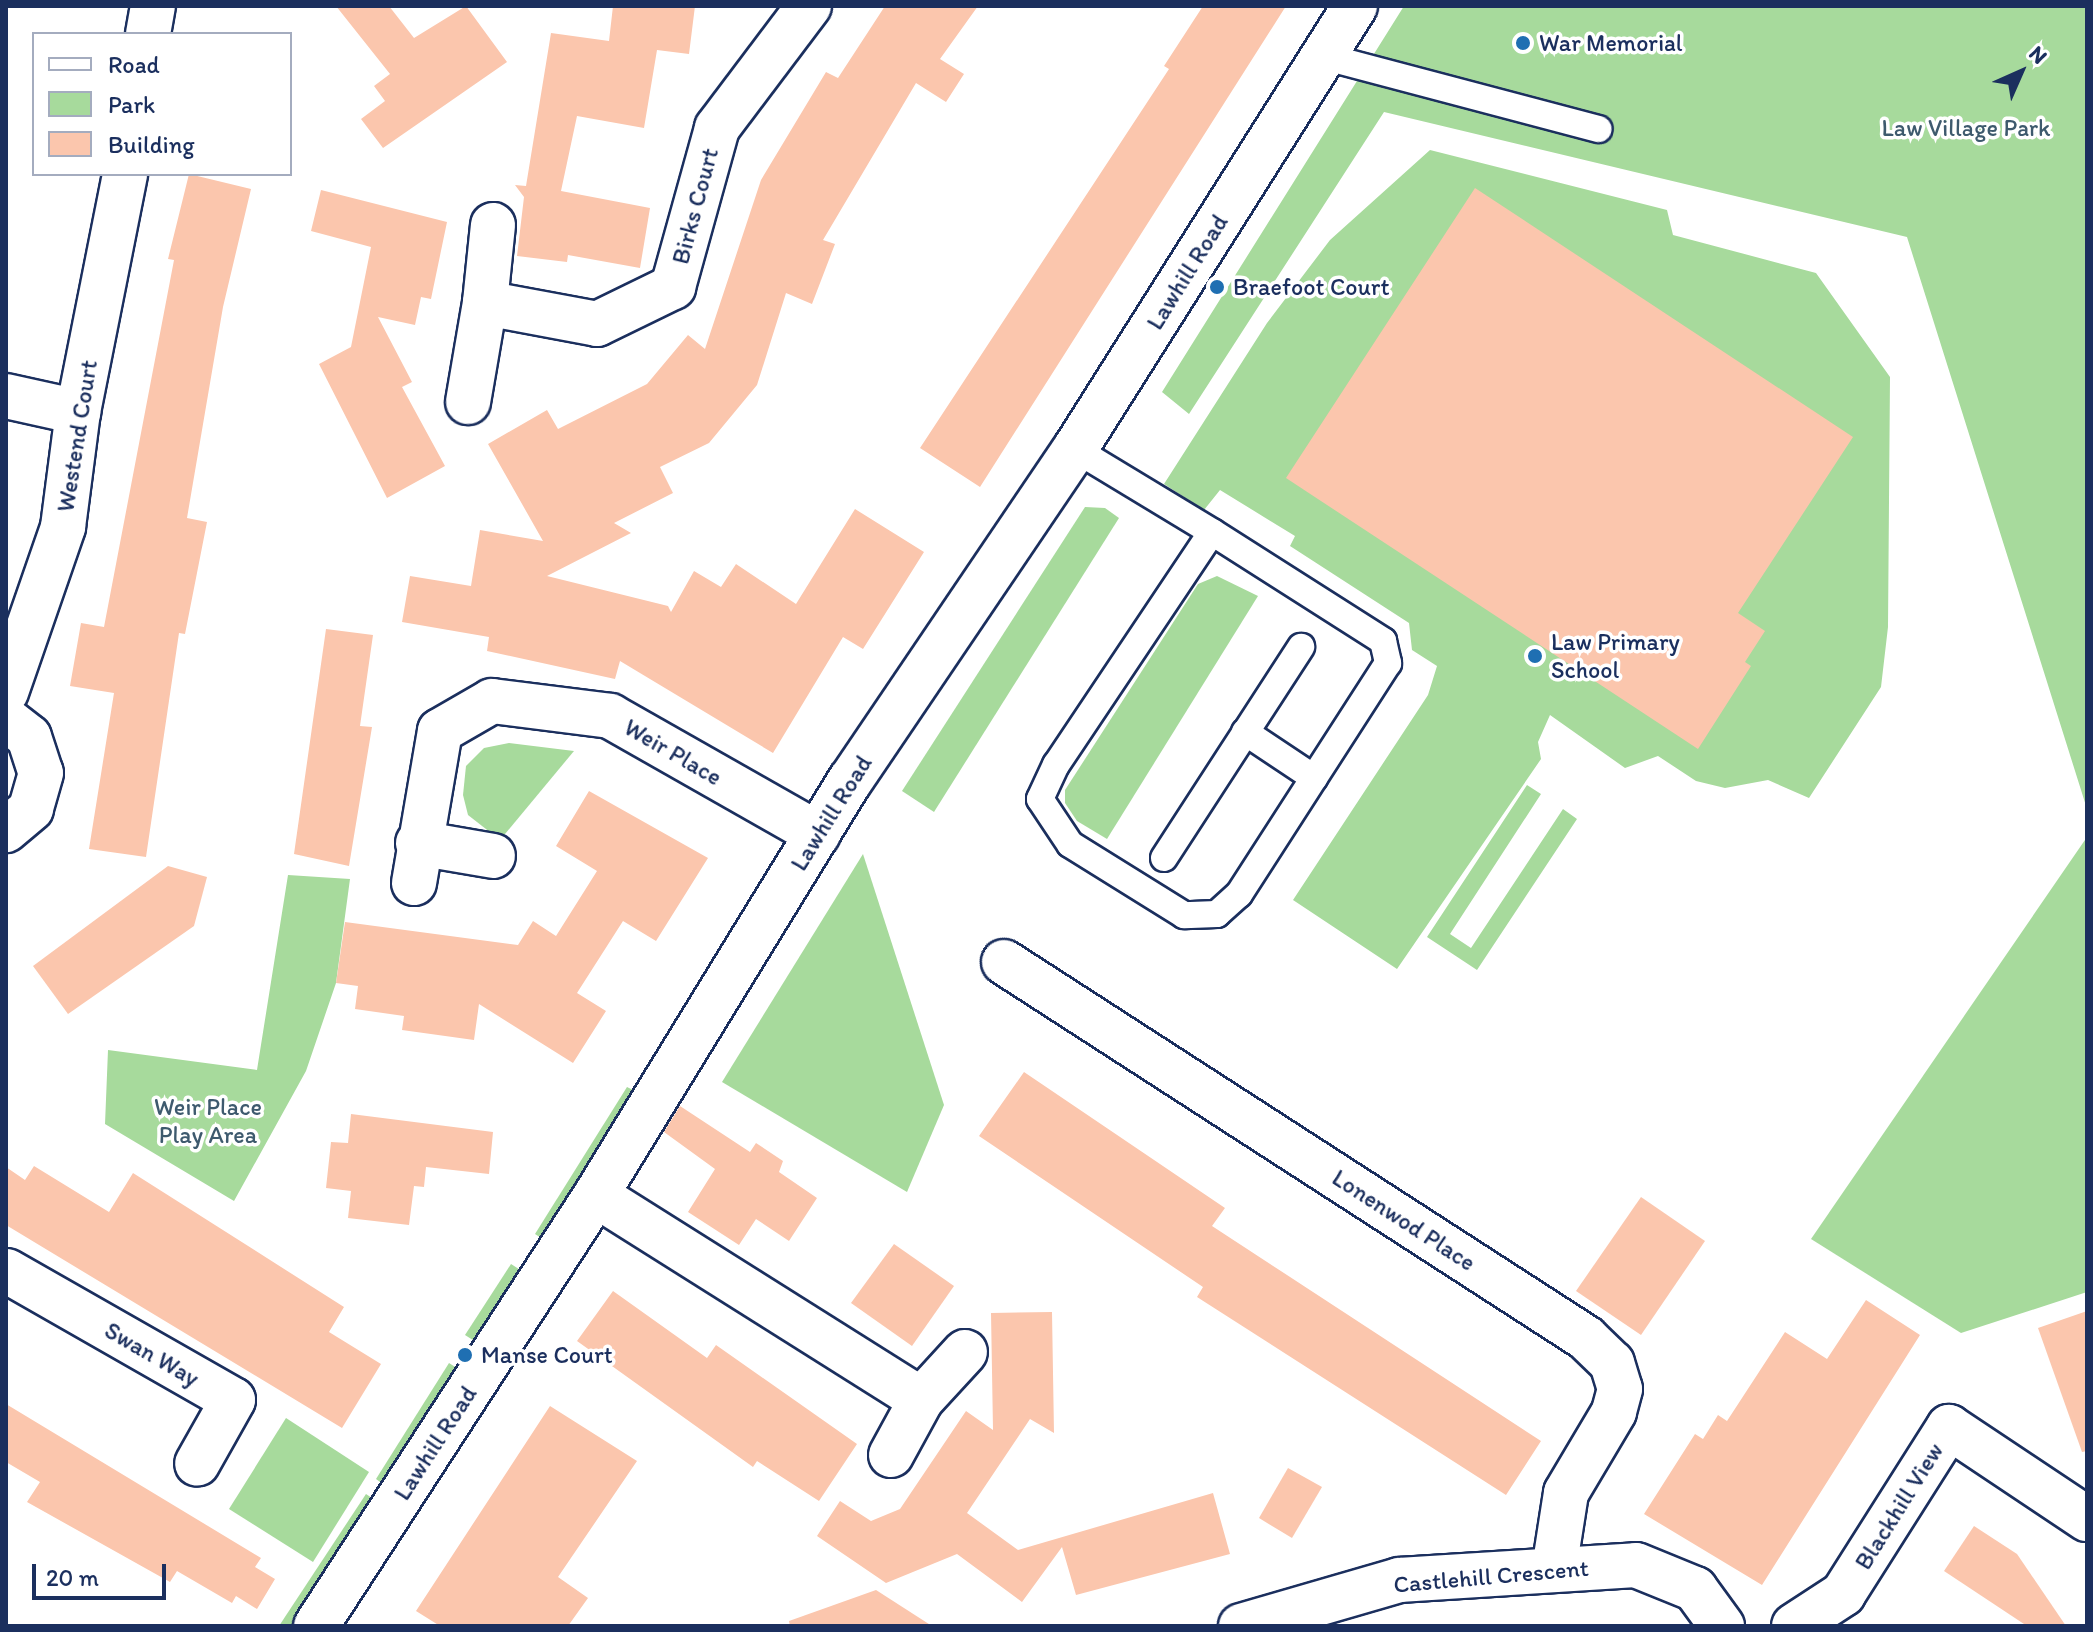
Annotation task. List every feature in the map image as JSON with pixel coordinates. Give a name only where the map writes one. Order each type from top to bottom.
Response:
[{"type":"street","points":[[148,32],[153,6]]},
{"type":"street","name":"Birks Court","points":[[485,303],[597,324],[673,287],[717,128],[809,6]]},
{"type":"street","name":"Lawhill Road","points":[[316,1626],[596,1195],[818,834],[1075,449],[1355,6]]},
{"type":"street","name":"Westend Court","points":[[6,692],[63,527],[78,412],[125,176]]},
{"type":"street","points":[[468,402],[485,303],[493,225]]},
{"type":"street","points":[[6,396],[78,412]]},
{"type":"street","name":"Weir Place","points":[[493,856],[416,863],[440,731],[492,701],[610,716],[818,834]]},
{"type":"street","points":[[6,719],[29,737],[41,773],[31,809],[6,830]]},
{"type":"street","name":"Lonenwod Place","points":[[1004,962],[1586,1338],[1612,1363],[1620,1389],[1614,1412],[1566,1493],[1554,1570]]},
{"type":"street","points":[[596,1195],[921,1400]]},
{"type":"street","name":"Swan Way","points":[[6,1271],[233,1400],[197,1464]]},
{"type":"street","points":[[891,1455],[921,1400],[965,1352]]},
{"type":"street","name":"Blackhill View","points":[[1794,1626],[1843,1594],[1949,1427],[2087,1519]]},
{"type":"street","name":"Castlehill Crescent","points":[[1241,1626],[1399,1580],[1636,1565],[1695,1589],[1722,1626]]},
{"type":"lane","points":[[1322,56],[1599,129]]},
{"type":"lane","points":[[1075,449],[1212,532],[1383,641],[1388,663],[1239,894],[1217,914],[1184,915],[1070,844],[1040,799],[1056,765],[1212,532]]},
{"type":"lane","points":[[1164,858],[1301,647]]},
{"type":"lane","points":[[1245,732],[1314,778]]},
{"type":"green space","name":"Law Village Park","points":[[1404,6],[2087,6],[2087,809],[1907,237],[1384,112],[1189,414],[1162,392]]},
{"type":"green space","points":[[1430,150],[1667,210],[1673,235],[1816,273],[1890,377],[1888,627],[1881,687],[1809,798],[1768,780],[1725,788],[1696,781],[1658,756],[1625,768],[1550,715],[1538,742],[1541,759],[1397,969],[1293,900],[1428,695],[1437,666],[1412,650],[1409,623],[1290,546],[1295,536],[1220,490],[1204,510],[1164,484],[1267,323],[1330,240]]},
{"type":"green space","points":[[1085,507],[1105,508],[1119,518],[934,812],[902,791]]},
{"type":"green space","points":[[1217,576],[1258,596],[1107,839],[1077,821],[1065,803],[1065,790],[1198,584]]},
{"type":"green space","points":[[509,743],[574,751],[500,840],[468,815],[463,795],[466,766],[484,748]]},
{"type":"green space","points":[[1527,785],[1541,794],[1450,934],[1471,948],[1563,809],[1577,819],[1477,970],[1427,937]]},
{"type":"green space","points":[[2087,837],[2087,1292],[1961,1333],[1811,1239]]},
{"type":"green space","points":[[863,854],[944,1105],[907,1192],[722,1082]]},
{"type":"green space","name":"Weir Place Play Area","points":[[288,875],[350,879],[336,983],[306,1071],[234,1201],[105,1124],[108,1050],[257,1070]]},
{"type":"green space","points":[[627,1087],[639,1093],[546,1241],[535,1234]]},
{"type":"green space","points":[[511,1264],[525,1273],[479,1344],[465,1335]]},
{"type":"green space","points":[[449,1363],[463,1372],[387,1487],[376,1479]]},
{"type":"green space","points":[[286,1418],[369,1472],[313,1562],[229,1509]]},
{"type":"green space","points":[[366,1494],[378,1502],[295,1626],[279,1626]]},
{"type":"building","points":[[336,6],[389,6],[414,38],[466,6],[507,62],[383,148],[361,119],[385,101],[374,86],[390,74]]},
{"type":"building","points":[[613,6],[695,6],[689,54],[657,50],[644,128],[577,116],[561,191],[650,208],[640,268],[568,255],[567,262],[517,256],[524,197],[515,185],[526,186],[551,33],[609,41]]},
{"type":"building","points":[[885,6],[978,6],[940,59],[964,74],[946,102],[916,83],[823,240],[835,244],[812,304],[786,293],[757,385],[709,443],[660,467],[673,493],[614,523],[631,533],[547,576],[668,606],[671,612],[694,571],[721,587],[736,564],[796,604],[855,509],[924,552],[863,649],[843,637],[773,753],[620,661],[615,679],[487,651],[489,637],[402,622],[410,576],[471,586],[480,530],[543,541],[488,444],[547,410],[558,429],[647,384],[688,335],[705,349],[761,180],[826,72],[838,78]]},
{"type":"building","points":[[1203,6],[1286,6],[980,487],[920,448],[1169,69],[1164,66]]},
{"type":"building","points":[[189,176],[251,189],[223,307],[187,518],[207,522],[185,634],[179,633],[146,857],[89,849],[114,693],[70,686],[81,623],[104,627],[174,260],[168,259]]},
{"type":"building","name":"Law Primary School","points":[[1475,188],[1853,437],[1738,613],[1765,631],[1745,662],[1751,666],[1698,749],[1286,478]]},
{"type":"building","points":[[321,190],[447,222],[431,299],[421,297],[415,325],[378,317],[412,382],[402,387],[445,466],[387,498],[319,364],[351,347],[371,247],[311,231]]},
{"type":"building","points":[[326,629],[373,635],[360,726],[372,727],[349,866],[294,854]]},
{"type":"building","points":[[589,791],[708,858],[656,941],[623,921],[577,993],[606,1011],[573,1063],[479,1004],[474,1040],[402,1030],[404,1016],[355,1009],[358,986],[336,983],[345,922],[518,945],[533,921],[556,936],[597,871],[556,846]]},
{"type":"building","points":[[168,866],[207,877],[194,926],[68,1014],[33,966]]},
{"type":"building","points":[[1024,1072],[1225,1208],[1212,1226],[1541,1441],[1506,1495],[1197,1297],[1203,1287],[979,1136]]},
{"type":"building","points":[[680,1106],[750,1152],[756,1143],[783,1161],[779,1172],[817,1198],[789,1241],[756,1219],[739,1245],[688,1212],[715,1169],[664,1132]]},
{"type":"building","points":[[351,1114],[493,1132],[489,1174],[426,1167],[424,1187],[414,1186],[409,1225],[348,1218],[351,1191],[326,1188],[331,1142],[348,1143]]},
{"type":"building","points":[[34,1166],[109,1212],[133,1173],[344,1307],[329,1332],[381,1364],[342,1428],[6,1225],[6,1167],[25,1180]]},
{"type":"building","points":[[1641,1197],[1705,1241],[1641,1335],[1576,1291]]},
{"type":"building","points":[[894,1244],[954,1286],[912,1346],[851,1303]]},
{"type":"building","points":[[613,1291],[707,1358],[716,1345],[857,1444],[819,1501],[757,1461],[753,1467],[577,1341]]},
{"type":"building","points":[[1866,1300],[1920,1335],[1762,1585],[1644,1514],[1695,1434],[1703,1439],[1718,1415],[1727,1421],[1785,1332],[1827,1359]]},
{"type":"building","points":[[2087,1311],[2087,1451],[2082,1452],[2038,1328]]},
{"type":"building","points":[[1052,1312],[1054,1433],[1030,1419],[967,1513],[1018,1550],[1213,1493],[1230,1554],[1076,1595],[1062,1547],[1022,1602],[957,1554],[886,1583],[817,1536],[840,1501],[871,1521],[900,1509],[966,1411],[993,1430],[991,1313]]},
{"type":"building","points":[[6,1404],[261,1558],[255,1567],[275,1579],[257,1609],[236,1596],[232,1603],[177,1571],[170,1582],[27,1502],[40,1482],[6,1462]]},
{"type":"building","points":[[550,1406],[637,1461],[558,1577],[588,1598],[568,1626],[440,1626],[416,1611]]},
{"type":"building","points":[[1288,1468],[1322,1487],[1292,1538],[1259,1518]]},
{"type":"building","points":[[1974,1526],[2017,1554],[2066,1626],[2027,1626],[1944,1571]]},
{"type":"building","points":[[876,1590],[932,1626],[790,1626],[789,1621]]},
{"type":"place","name":"War Memorial","points":[[1523,43]]},
{"type":"place","name":"Braefoot Court","points":[[1217,287]]},
{"type":"place","name":"Law Primary School","points":[[1535,656]]},
{"type":"place","name":"Manse Court","points":[[465,1355]]}]
